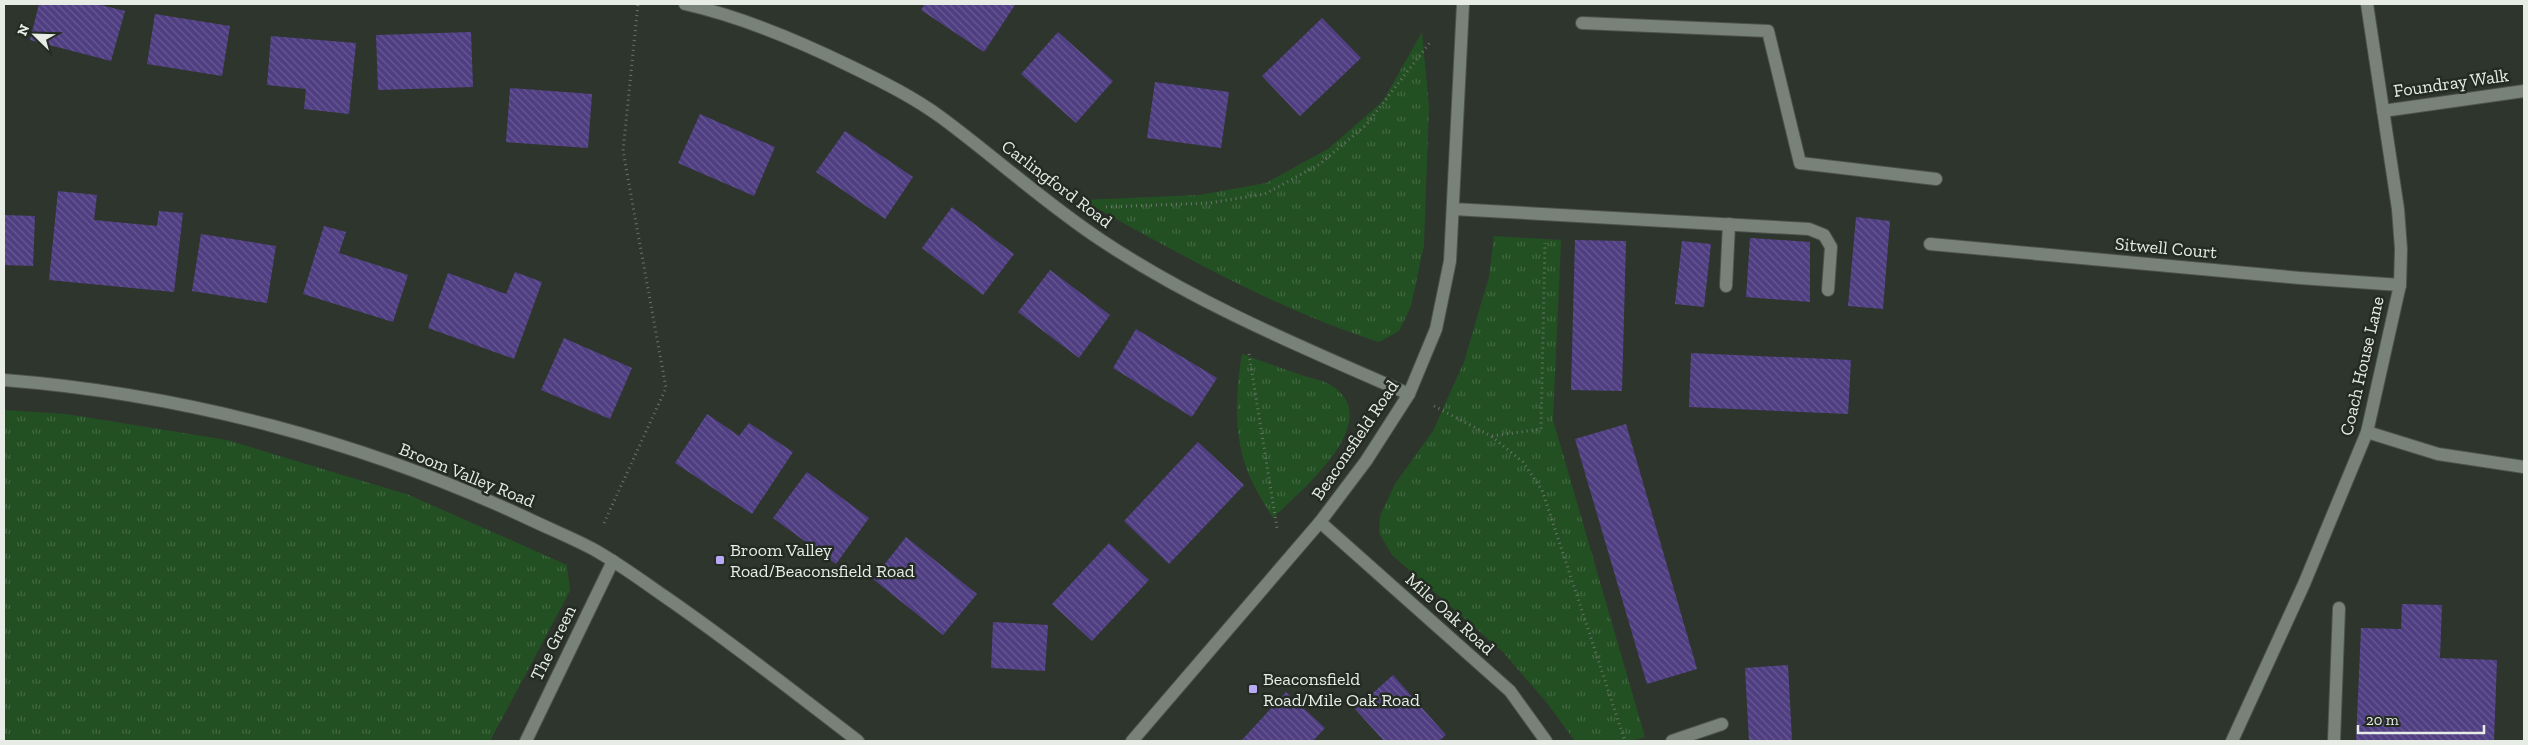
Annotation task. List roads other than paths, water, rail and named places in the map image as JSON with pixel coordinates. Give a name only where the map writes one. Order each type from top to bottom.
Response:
[{"type":"street","name":"Carlingford Road","points":[[685,4],[764,28],[821,52],[883,82],[941,117],[1058,209],[1100,240],[1151,272],[1244,321],[1409,394]]},
{"type":"street","name":"Beaconsfield Road","points":[[1132,741],[1320,522],[1366,461],[1409,394],[1436,329],[1450,261],[1463,4]]},
{"type":"street","name":"Coach House Lane","points":[[2232,741],[2304,584],[2367,432],[2400,285],[2401,249],[2398,209],[2366,4]]},
{"type":"street","points":[[1582,24],[1768,31],[1800,163],[1936,179]]},
{"type":"street","name":"Foundray Walk","points":[[2383,111],[2524,91]]},
{"type":"street","points":[[1452,209],[1809,229],[1824,235],[1832,247],[1828,290]]},
{"type":"street","points":[[1726,286],[1729,224]]},
{"type":"street","name":"Sitwell Court","points":[[1930,244],[2300,278],[2400,285]]},
{"type":"street","name":"Broom Valley Road","points":[[4,380],[110,394],[204,410],[305,435],[384,460],[479,495],[592,548],[613,561],[709,626],[858,741]]},
{"type":"street","points":[[2367,432],[2438,454],[2524,467]]},
{"type":"street","name":"Mile Oak Road","points":[[1320,522],[1510,691],[1546,741]]},
{"type":"street","name":"The Green","points":[[526,741],[613,561]]},
{"type":"street","points":[[2334,741],[2339,608]]},
{"type":"street","points":[[1672,741],[1722,724]]},
{"type":"place","name":"Broom Valley Road/Beaconsfield Road","points":[[720,560]]},
{"type":"place","name":"Beaconsfield Road/Mile Oak Road","points":[[1253,689]]}]
